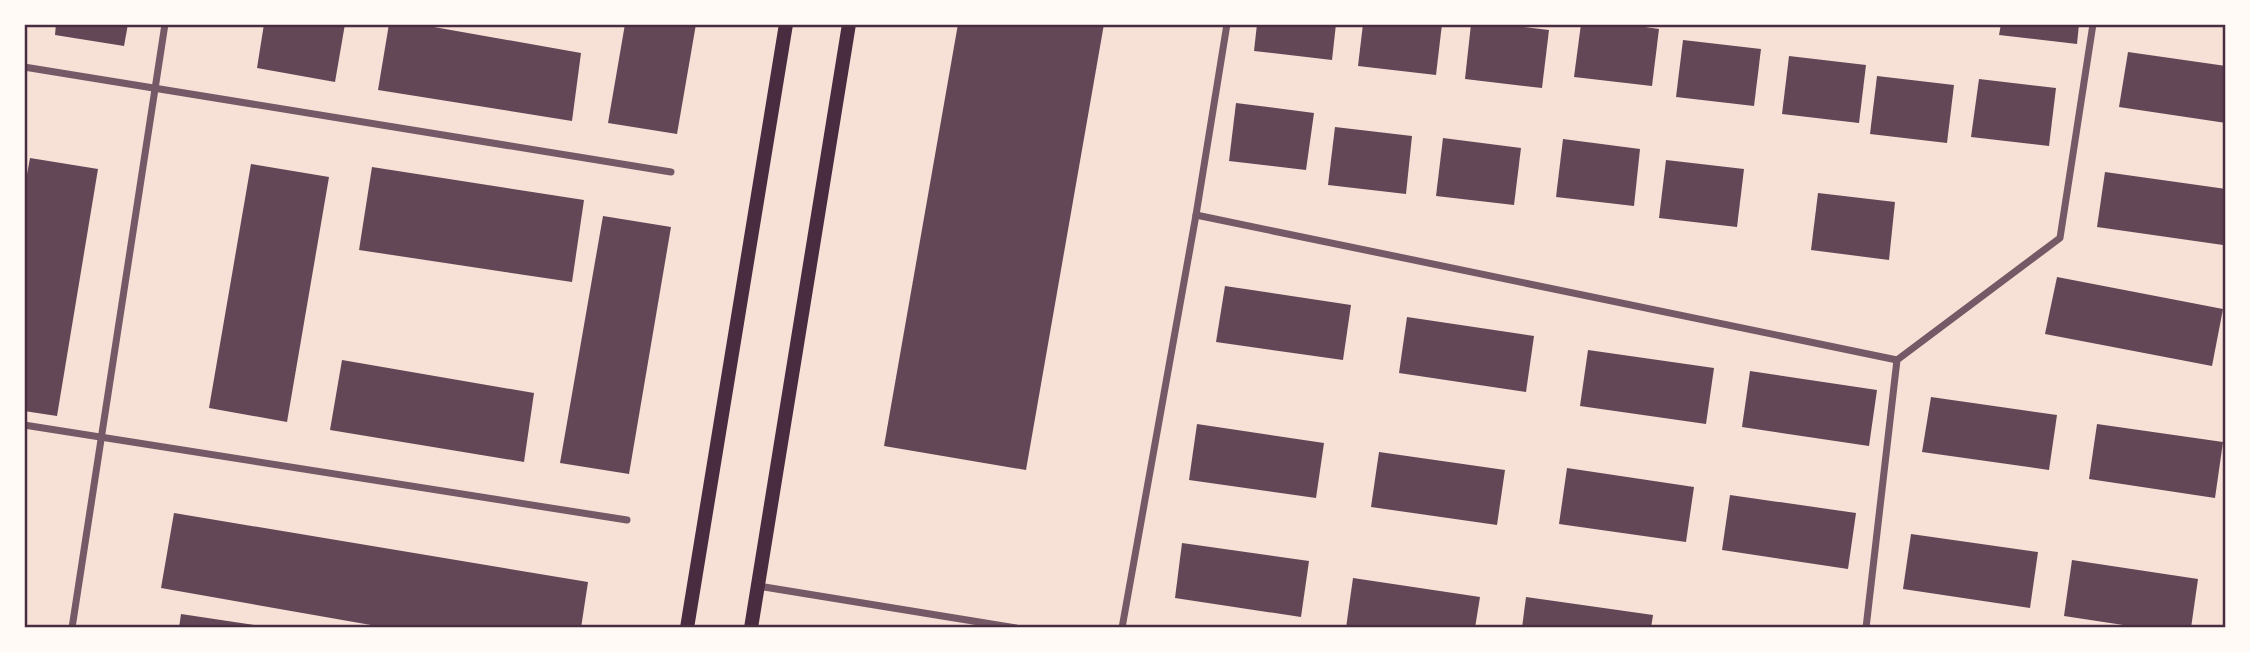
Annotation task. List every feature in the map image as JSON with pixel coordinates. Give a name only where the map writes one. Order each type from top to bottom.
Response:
[{"type":"main road","points":[[687,628],[786,24]]},
{"type":"main road","points":[[751,628],[849,24]]},
{"type":"street","points":[[72,628],[165,24]]},
{"type":"street","points":[[1122,628],[1196,215],[1227,24]]},
{"type":"street","points":[[1866,628],[1897,360],[2060,239],[2093,24]]},
{"type":"street","points":[[24,66],[671,172]]},
{"type":"street","points":[[1196,215],[1897,360]]},
{"type":"street","points":[[24,425],[627,520]]},
{"type":"street","points":[[758,586],[1016,628]]},
{"type":"building","points":[[56,24],[128,24],[124,46],[55,35]]},
{"type":"building","points":[[264,24],[345,24],[335,82],[257,68]]},
{"type":"building","points":[[389,24],[417,24],[581,53],[572,121],[378,90]]},
{"type":"building","points":[[625,24],[696,24],[677,134],[608,123]]},
{"type":"building","points":[[958,24],[1104,24],[1026,470],[884,446]]},
{"type":"building","points":[[1257,24],[1336,24],[1332,60],[1254,51]]},
{"type":"building","points":[[1363,24],[1442,24],[1436,75],[1358,66]]},
{"type":"building","points":[[1471,24],[1499,24],[1549,30],[1542,88],[1465,79]]},
{"type":"building","points":[[1581,24],[1624,24],[1659,29],[1652,86],[1574,77]]},
{"type":"building","points":[[2001,24],[2079,24],[2077,44],[1999,35]]},
{"type":"building","points":[[1683,40],[1761,49],[1754,106],[1676,97]]},
{"type":"building","points":[[2128,52],[2226,66],[2226,123],[2119,107]]},
{"type":"building","points":[[1789,56],[1866,65],[1859,123],[1782,114]]},
{"type":"building","points":[[1877,76],[1954,85],[1947,143],[1870,134]]},
{"type":"building","points":[[1979,79],[2056,88],[2049,146],[1971,137]]},
{"type":"building","points":[[1236,103],[1314,113],[1306,170],[1229,161]]},
{"type":"building","points":[[1335,127],[1412,136],[1406,194],[1328,185]]},
{"type":"building","points":[[1443,138],[1521,148],[1514,205],[1436,196]]},
{"type":"building","points":[[1563,139],[1640,149],[1634,206],[1556,197]]},
{"type":"building","points":[[30,158],[98,169],[57,416],[24,411],[24,191]]},
{"type":"building","points":[[1666,160],[1744,169],[1737,227],[1659,218]]},
{"type":"building","points":[[251,164],[329,177],[287,422],[209,408]]},
{"type":"building","points":[[372,167],[584,200],[572,282],[359,250]]},
{"type":"building","points":[[2105,172],[2226,189],[2223,245],[2097,227]]},
{"type":"building","points":[[1818,193],[1895,202],[1889,260],[1811,250]]},
{"type":"building","points":[[603,216],[671,227],[629,474],[560,463]]},
{"type":"building","points":[[2057,277],[2223,309],[2212,366],[2045,334]]},
{"type":"building","points":[[1225,286],[1351,305],[1343,360],[1216,342]]},
{"type":"building","points":[[1407,317],[1534,336],[1526,392],[1399,373]]},
{"type":"building","points":[[1588,350],[1714,368],[1706,424],[1580,406]]},
{"type":"building","points":[[342,360],[534,393],[524,462],[330,430]]},
{"type":"building","points":[[1750,371],[1877,390],[1869,446],[1742,427]]},
{"type":"building","points":[[1931,397],[2057,415],[2049,470],[1922,452]]},
{"type":"building","points":[[1197,424],[1324,443],[1316,498],[1189,480]]},
{"type":"building","points":[[2097,424],[2223,442],[2215,498],[2089,479]]},
{"type":"building","points":[[1379,452],[1505,470],[1497,525],[1371,507]]},
{"type":"building","points":[[1567,468],[1694,487],[1686,542],[1559,524]]},
{"type":"building","points":[[1730,495],[1856,513],[1848,569],[1722,550]]},
{"type":"building","points":[[174,513],[588,582],[581,628],[388,628],[161,588]]},
{"type":"building","points":[[1911,534],[2038,552],[2030,608],[1903,589]]},
{"type":"building","points":[[1182,543],[1309,561],[1301,617],[1175,598]]},
{"type":"building","points":[[2072,560],[2198,579],[2191,628],[2143,628],[2064,616]]},
{"type":"building","points":[[1353,578],[1480,597],[1475,628],[1346,628]]},
{"type":"building","points":[[1526,597],[1653,615],[1651,628],[1522,628]]},
{"type":"building","points":[[181,614],[261,626],[261,628],[179,628]]}]
